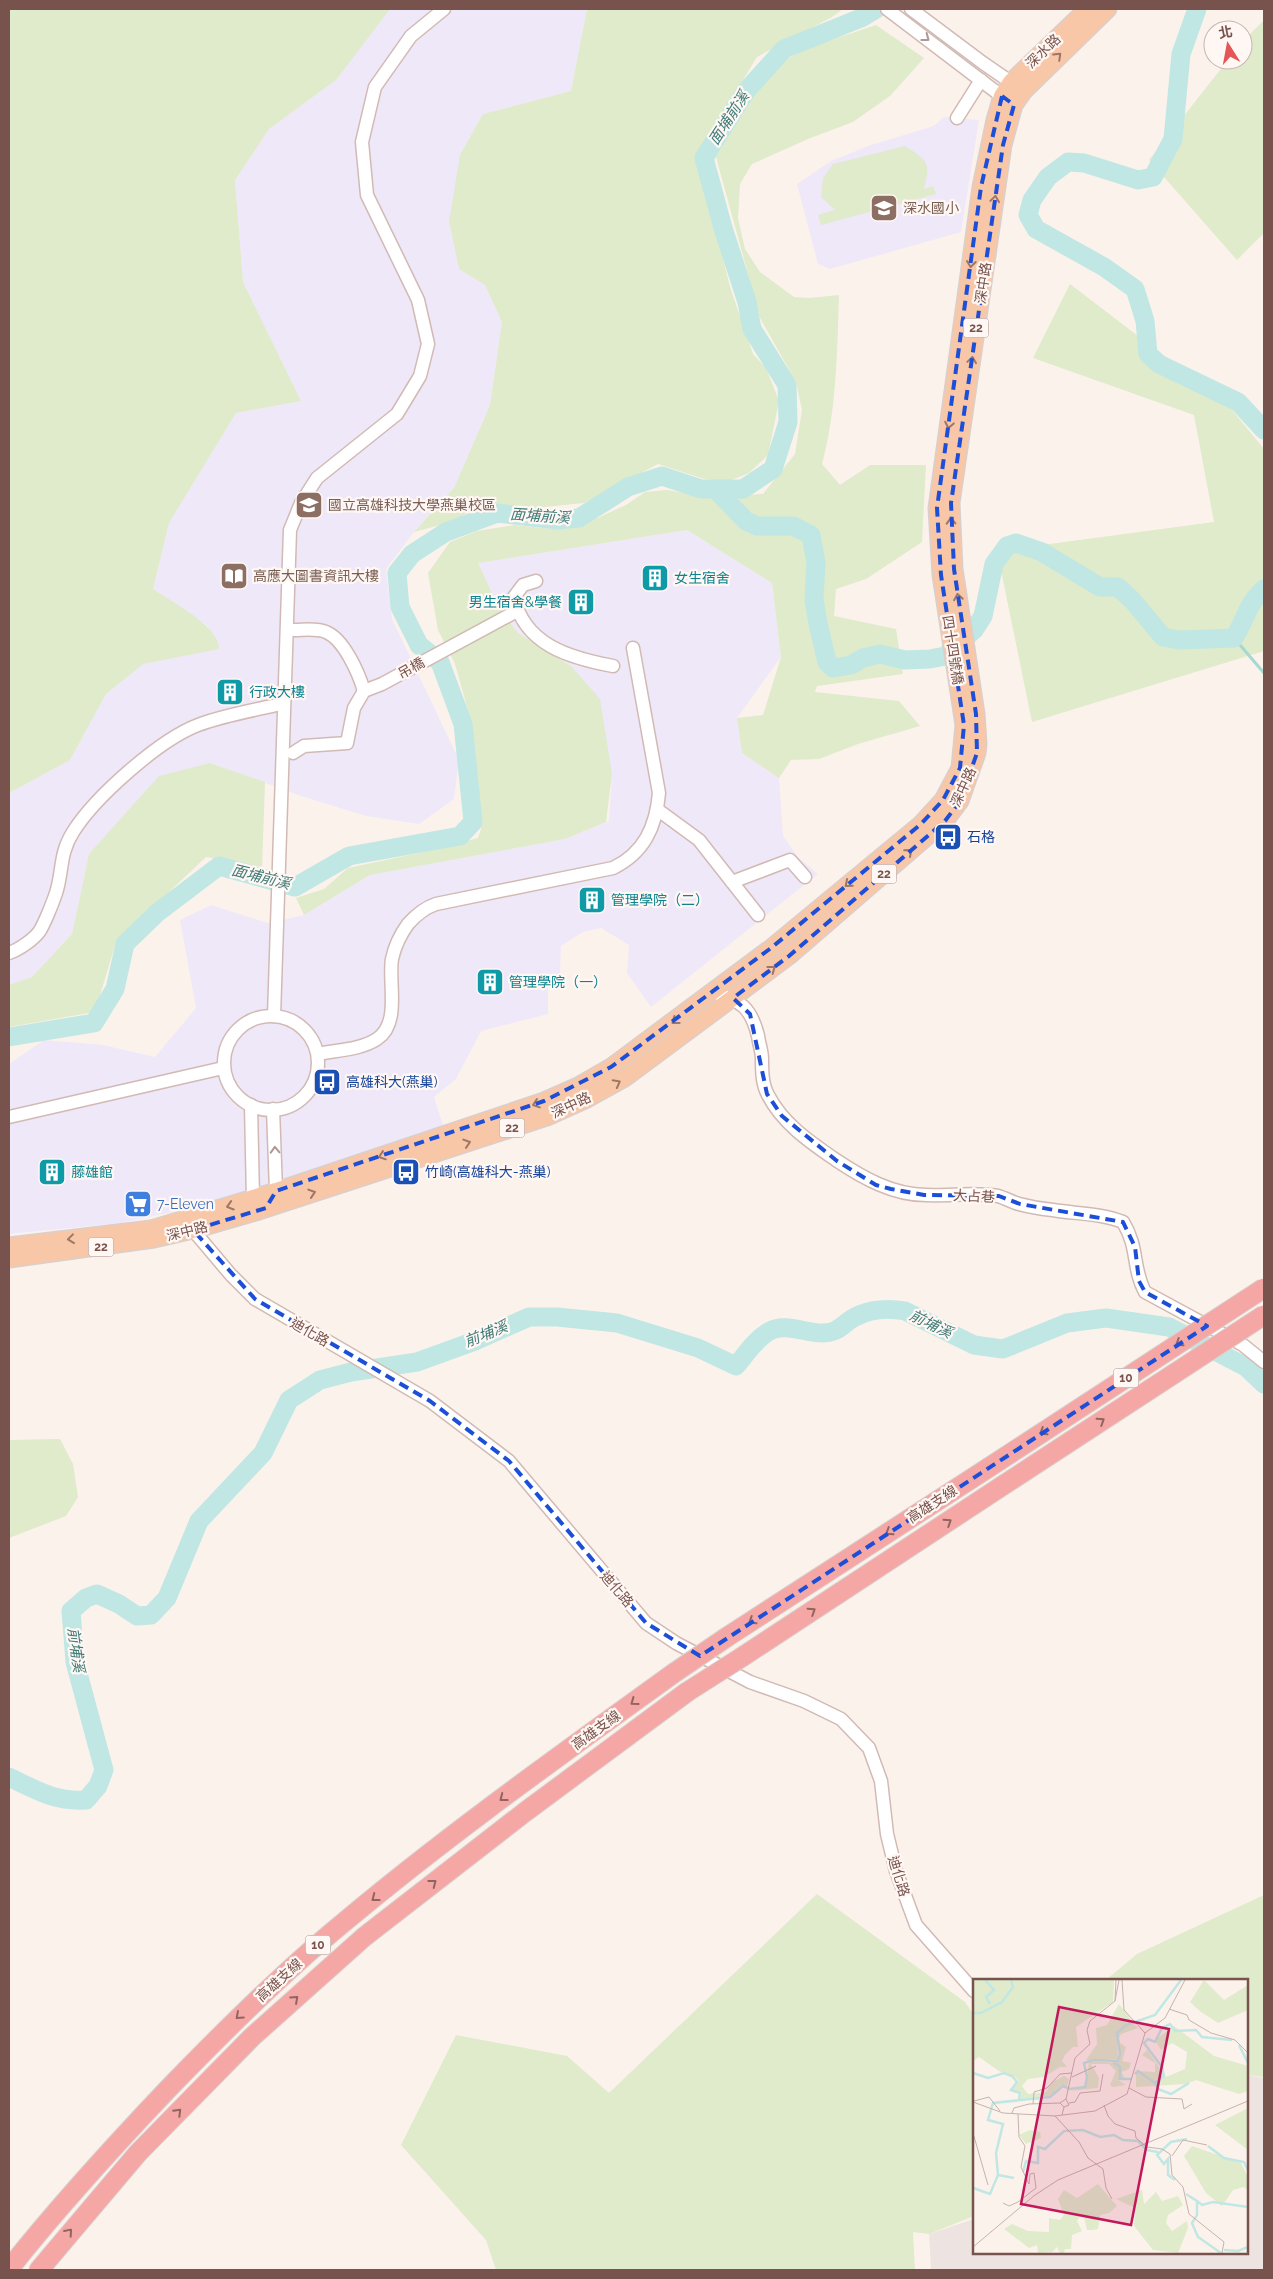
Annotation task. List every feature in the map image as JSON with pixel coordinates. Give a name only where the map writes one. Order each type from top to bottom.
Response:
[{"type":"highway","name":"高雄支線","points":[[9,2269],[33,2238],[124,2135],[225,2030],[342,1923],[507,1795],[674,1673],[1264,1288]]},
{"type":"highway","name":"高雄支線","points":[[38,2270],[138,2152],[252,2037],[364,1937],[525,1812],[687,1692],[1264,1315]]},
{"type":"main road","name":"深水路","points":[[1008,100],[1017,86],[1087,9]]},
{"type":"main road","name":"深水路","points":[[1017,86],[1108,9]]},
{"type":"main road","name":"深中路","points":[[948,572],[936,508],[981,187],[1008,100]]},
{"type":"main road","name":"四十四號橋","points":[[948,572],[970,720]]},
{"type":"main road","name":"深中路","points":[[260,1203],[276,1191],[544,1101],[578,1086],[611,1067],[771,948],[920,824],[940,804],[960,768],[970,720]]},
{"type":"main road","name":"深中路","points":[[9,1259],[154,1239],[191,1224],[547,1117],[587,1099],[625,1078],[738,1002],[945,821],[960,801],[977,753],[970,720]]},
{"type":"main road","name":"深中路","points":[[9,1246],[191,1224]]},
{"type":"street","points":[[274,1016],[282,704],[290,530],[300,503],[317,478],[397,414],[420,376],[428,344],[418,300],[367,195],[362,142],[375,87],[411,36],[444,9]]},
{"type":"street","points":[[887,9],[1008,100]]},
{"type":"street","points":[[911,9],[1017,86]]},
{"type":"street","points":[[957,118],[977,77]]},
{"type":"street","points":[[536,581],[522,585],[514,597],[517,611],[534,636],[564,655],[612,666]]},
{"type":"street","name":"吊橋","points":[[364,690],[382,684],[517,611]]},
{"type":"street","points":[[293,753],[304,746],[347,742],[354,708],[364,690],[359,673],[340,643],[327,632],[294,630]]},
{"type":"street","points":[[318,1054],[365,1045],[379,1038],[388,1028],[391,1007],[392,960],[399,937],[415,915],[436,904],[613,868],[628,860],[640,848],[658,810],[659,793],[633,648]]},
{"type":"street","points":[[9,953],[16,951],[39,932],[56,893],[62,855],[72,832],[98,798],[158,748],[196,726],[237,713],[282,704]]},
{"type":"street","points":[[658,810],[699,840],[758,915]]},
{"type":"street","points":[[732,882],[790,860],[804,877]]},
{"type":"street","points":[[713,992],[738,1002]]},
{"type":"street","name":"大占巷","points":[[738,1002],[750,1014],[755,1026],[767,1094],[782,1116],[802,1135],[838,1161],[876,1185],[892,1189],[924,1195],[976,1194],[998,1196],[1020,1204],[1111,1217],[1123,1222],[1135,1247],[1139,1281],[1145,1292],[1243,1345],[1264,1362]]},
{"type":"street","points":[[274,1016],[289,1019],[302,1027],[312,1039],[318,1054],[316,1075],[306,1095],[294,1104],[273,1109],[266,1110],[251,1105],[239,1097],[230,1086],[223,1068],[224,1055],[236,1032],[247,1023],[260,1017],[274,1016]]},
{"type":"street","points":[[9,1117],[223,1068]]},
{"type":"street","points":[[251,1105],[260,1203]]},
{"type":"street","points":[[273,1109],[276,1191]]},
{"type":"street","name":"迪化路","points":[[191,1224],[232,1275],[255,1299],[430,1402],[509,1461],[646,1623],[676,1643],[750,1682],[804,1701],[841,1719],[869,1748],[878,1772],[896,1871],[916,1925],[973,1990]]},
{"type":"highlighted area","points":[[1002,96],[1014,105],[1003,145],[951,503],[954,569],[976,714],[977,753],[960,801],[945,821],[789,956],[733,998],[750,1014],[767,1094],[782,1116],[837,1161],[876,1185],[891,1189],[924,1195],[999,1196],[1020,1204],[1123,1222],[1135,1247],[1139,1281],[1145,1292],[1207,1326],[700,1656],[646,1623],[509,1461],[430,1401],[255,1299],[193,1230],[266,1208],[276,1191],[544,1101],[611,1067],[771,948],[921,824],[943,800],[960,768],[964,725],[941,575],[937,508],[981,187]]},
{"type":"shaded area","name":"國立高雄科技大學燕巢校區","points":[[386,9],[587,9],[571,91],[483,114],[449,222],[459,269],[485,285],[502,322],[490,405],[454,488],[414,532],[386,569],[392,619],[459,760],[454,799],[419,824],[366,816],[301,796],[211,763],[89,854],[72,934],[32,977],[9,985],[9,793],[70,760],[106,694],[142,664],[209,627],[153,589],[169,523],[236,413],[301,401],[243,282],[235,180],[269,129],[336,80]]},
{"type":"shaded area","name":"深水國小","points":[[944,117],[979,120],[961,232],[830,269],[818,264],[797,184],[831,161],[871,145],[934,126]]},
{"type":"shaded area","points":[[687,530],[772,583],[781,657],[737,718],[742,753],[779,778],[783,836],[798,857],[818,874],[651,1007],[627,973],[629,945],[601,928],[583,932],[561,946],[560,973],[548,982],[548,1014],[481,1031],[456,1079],[434,1097],[444,1128],[215,1203],[120,1223],[9,1234],[9,1064],[44,1040],[103,1045],[155,1057],[196,1008],[180,920],[211,905],[268,923],[304,915],[370,875],[565,839],[609,821],[612,774],[571,666],[518,633],[499,608],[477,563]]},
{"type":"shaded area","points":[[1248,2075],[1264,2078],[1264,2270],[931,2270],[929,2234],[973,2219],[973,2254],[1248,2254]]},
{"type":"green space","points":[[9,9],[390,9],[336,80],[269,129],[235,180],[243,282],[301,401],[236,413],[169,523],[153,589],[203,623],[217,640],[219,649],[143,664],[106,694],[70,760],[9,793]]},
{"type":"green space","points":[[587,9],[843,9],[832,17],[757,57],[698,154],[730,287],[753,354],[766,368],[779,401],[768,455],[749,473],[729,481],[704,479],[658,464],[584,503],[535,508],[494,506],[474,509],[452,522],[414,532],[454,488],[490,405],[502,322],[485,285],[459,269],[449,222],[460,155],[483,114],[571,91]]},
{"type":"green space","points":[[1264,20],[1264,233],[1237,260],[1149,160],[1220,70],[1253,70],[1253,31]]},
{"type":"green space","points":[[876,25],[924,58],[890,96],[853,122],[808,139],[752,164],[740,184],[738,218],[745,249],[760,272],[794,297],[809,298],[839,295],[837,359],[831,422],[822,464],[840,485],[870,465],[926,465],[922,542],[866,579],[836,589],[834,616],[896,629],[903,674],[817,686],[815,692],[899,701],[920,726],[858,744],[819,759],[791,760],[779,778],[742,753],[737,718],[763,715],[781,657],[772,583],[687,530],[478,563],[499,608],[518,633],[571,666],[600,699],[612,774],[606,822],[565,839],[370,875],[304,915],[296,898],[324,889],[348,868],[433,850],[478,838],[481,829],[471,721],[455,664],[438,630],[428,573],[450,542],[477,531],[514,525],[552,529],[580,526],[626,505],[645,492],[667,490],[710,497],[763,494],[795,454],[802,410],[796,382],[760,318],[716,157],[754,95],[787,59],[807,48]]},
{"type":"green space","points":[[905,146],[919,155],[926,163],[927,173],[924,189],[933,186],[936,194],[821,225],[818,215],[835,210],[821,197],[823,178],[833,164]]},
{"type":"green space","points":[[1070,284],[1227,404],[1264,449],[1264,651],[1032,722],[997,551],[1214,522],[1194,415],[1033,358]]},
{"type":"green space","points":[[210,763],[265,782],[262,867],[206,857],[116,942],[95,1012],[9,1027],[9,985],[32,977],[72,934],[89,854],[159,776]]},
{"type":"green space","points":[[60,1439],[73,1464],[78,1497],[66,1516],[9,1538],[9,1440]]},
{"type":"green space","points":[[817,1894],[965,2002],[973,2014],[973,2216],[929,2234],[913,2232],[915,2270],[496,2270],[486,2240],[401,2145],[456,2035],[567,2056],[609,2093]]},
{"type":"green space","points":[[1264,1895],[1264,2077],[1248,2075],[1248,1979],[1107,1979],[1137,1954]]},
{"type":"waterway","name":"面埔前溪","points":[[9,1037],[94,1023],[115,989],[125,944],[157,913],[219,866],[295,887],[349,856],[460,836],[473,822],[463,724],[440,662],[419,645],[400,607],[397,573],[412,554],[446,532],[497,513],[557,520],[579,518],[628,487],[662,476],[701,489],[743,489],[773,469],[788,422],[787,385],[752,329],[747,302],[723,228],[704,158],[746,91],[784,49],[861,18],[876,9]]},
{"type":"waterway","points":[[1197,9],[1181,54],[1173,139],[1153,177],[1138,180],[1084,163],[1068,162],[1048,177],[1032,200],[1028,215],[1036,229],[1104,267],[1135,289],[1145,321],[1148,354],[1159,364],[1238,402],[1264,430]]},
{"type":"waterway","points":[[715,489],[746,521],[757,526],[793,526],[811,535],[816,563],[814,600],[827,662],[833,668],[851,665],[863,658],[880,654],[905,660],[945,656],[974,630],[983,616],[994,564],[1007,546],[1016,543],[1042,552],[1100,587],[1118,587],[1133,601],[1163,637],[1179,640],[1234,638],[1250,606],[1264,589]]},
{"type":"waterway","points":[[1234,638],[1264,673]]},
{"type":"waterway","name":"前埔溪","points":[[9,1777],[46,1794],[65,1799],[86,1800],[98,1786],[104,1770],[75,1662],[71,1611],[86,1598],[97,1594],[119,1604],[137,1616],[151,1615],[167,1598],[199,1521],[263,1453],[289,1400],[320,1380],[351,1372],[417,1362],[475,1341],[529,1317],[557,1317],[617,1323],[698,1348],[736,1366],[759,1339],[774,1329],[788,1328],[815,1333],[828,1333],[837,1330],[861,1314],[886,1309],[905,1311],[974,1345],[1003,1349],[1067,1323],[1106,1318],[1169,1327],[1246,1367],[1264,1384]]},
{"type":"place","name":"深水國小","points":[[884,208]]},
{"type":"place","name":"國立高雄科技大學燕巢校區","points":[[309,505]]},
{"type":"place","name":"高應大圖書資訊大樓","points":[[234,576]]},
{"type":"place","name":"女生宿舍","points":[[655,578]]},
{"type":"place","name":"男生宿舍&學餐","points":[[581,602]]},
{"type":"place","name":"行政大樓","points":[[230,692]]},
{"type":"place","name":"石格","points":[[948,837]]},
{"type":"place","name":"管理學院（二）","points":[[592,900]]},
{"type":"place","name":"管理學院（一）","points":[[490,982]]},
{"type":"place","name":"高雄科大(燕巢)","points":[[327,1082]]},
{"type":"place","name":"藤雄館","points":[[52,1172]]},
{"type":"place","name":"竹崎(高雄科大-燕巢)","points":[[406,1172]]},
{"type":"place","name":"7-Eleven","points":[[138,1204]]}]
